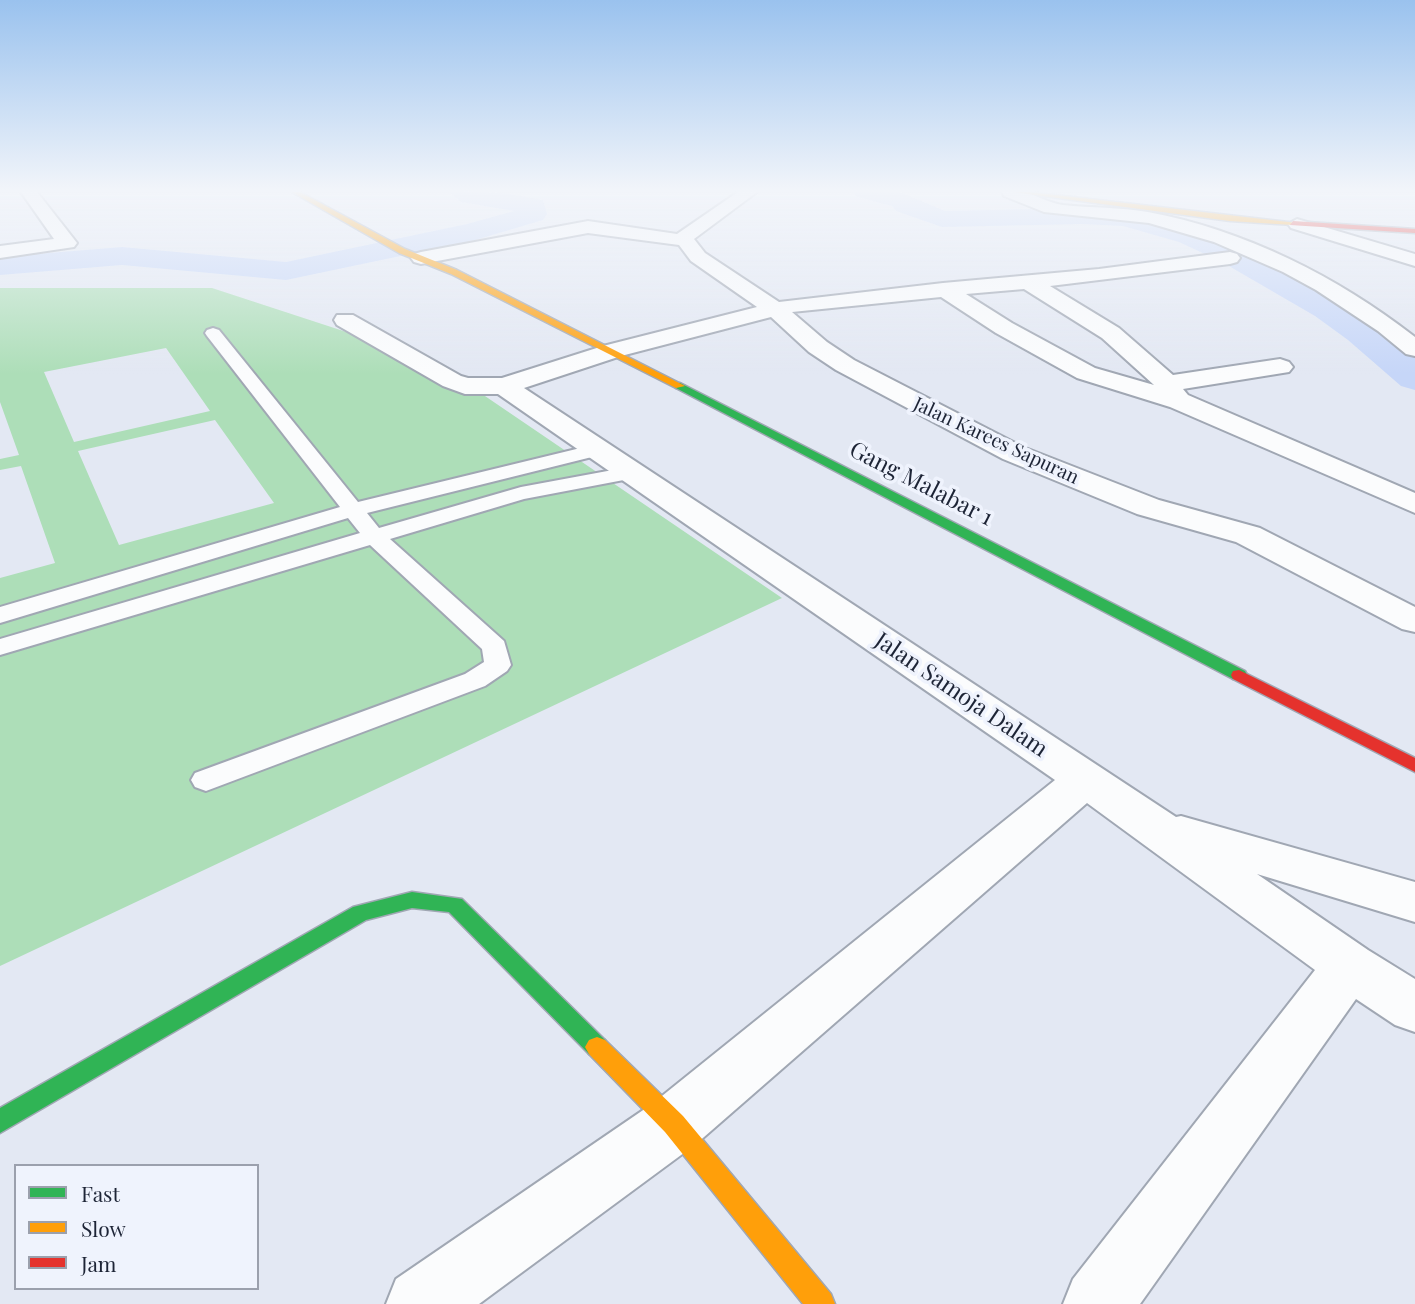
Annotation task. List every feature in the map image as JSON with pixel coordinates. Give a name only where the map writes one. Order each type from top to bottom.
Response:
[{"type":"street","name":"Gang Malabar 1","points":[[407,253],[454,272],[612,351],[1415,766]]},
{"type":"street","points":[[421,258],[449,253]]},
{"type":"street","name":"Jalan Karees Sapuran","points":[[695,253],[776,310],[818,347],[845,365],[1013,453],[1148,507],[1248,536],[1415,621]]},
{"type":"street","points":[[1254,253],[1359,305],[1415,349]]},
{"type":"street","points":[[1392,253],[1415,260]]},
{"type":"street","points":[[345,320],[452,381],[465,386],[504,386],[612,351],[793,305],[1028,282],[1230,258]]},
{"type":"street","points":[[1028,282],[1111,334],[1173,393]]},
{"type":"street","points":[[943,289],[1086,373],[1173,393],[1415,504]]},
{"type":"street","points":[[1173,393],[1213,375],[1280,367]]},
{"type":"street","name":"Jalan Samoja Dalam","points":[[504,386],[1152,824],[1349,966],[1415,1008]]},
{"type":"street","points":[[421,1304],[674,1124],[1086,779]]},
{"type":"street","points":[[1152,824],[1415,902]]},
{"type":"street","points":[[0,1121],[360,913],[412,900],[455,905],[674,1124],[821,1304]]},
{"type":"street","points":[[1098,1304],[1349,966]]},
{"type":"lane","points":[[206,780],[475,680],[498,665],[495,647],[373,535],[213,333]]},
{"type":"lane","points":[[0,615],[353,510],[500,470],[613,462]]},
{"type":"lane","points":[[0,648],[521,493],[613,462]]},
{"type":"green space","points":[[0,288],[212,288],[432,360],[782,598],[0,966],[0,578],[55,563],[21,466],[0,470],[0,459],[19,455],[0,402]],"holes":[[[166,348],[210,411],[74,442],[44,372]],[[215,420],[274,503],[119,545],[78,451]]]},
{"type":"waterway","points":[[0,266],[122,256],[286,271],[373,253]]},
{"type":"waterway","points":[[1226,253],[1327,309],[1361,332],[1415,378]]},
{"type":"traffic: fast","points":[[680,386],[1239,675]]},
{"type":"traffic: fast","points":[[0,1121],[360,913],[412,900],[455,905],[597,1047]]},
{"type":"traffic: slow","points":[[407,253],[454,272],[680,386]]},
{"type":"traffic: slow","points":[[597,1047],[674,1124],[821,1304]]},
{"type":"traffic: jam","points":[[1239,675],[1415,766]]}]
